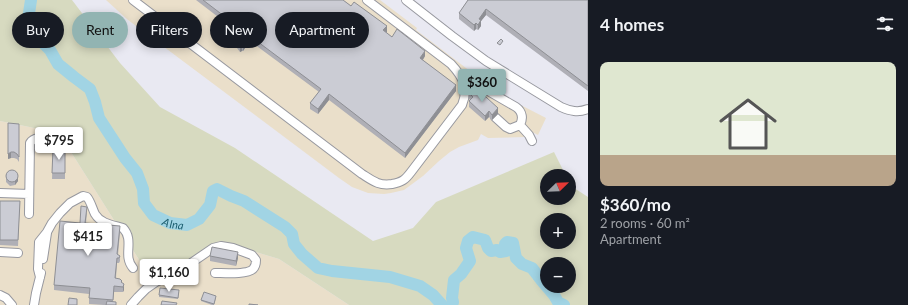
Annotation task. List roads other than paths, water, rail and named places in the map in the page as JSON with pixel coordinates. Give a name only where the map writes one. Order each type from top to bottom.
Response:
[{"type":"lane","points":[[133,0],[362,174],[371,180],[386,185],[405,179],[462,105],[469,93],[457,70],[451,64],[367,0]]},
{"type":"lane","points":[[406,0],[486,61],[561,107],[571,111],[582,112],[588,110]]},
{"type":"lane","points":[[463,82],[471,82],[476,84],[516,107],[521,113],[522,121],[520,125],[510,129],[495,117]]},
{"type":"lane","points":[[520,125],[532,141]]},
{"type":"lane","points":[[29,214],[30,142],[31,140],[37,138],[55,139]]},
{"type":"lane","points":[[0,193],[29,194]]},
{"type":"lane","points":[[34,305],[40,277],[38,269],[39,242],[60,213],[70,204],[83,196],[87,197],[91,202],[96,216],[103,223],[123,228],[127,233],[129,238],[128,261],[133,268]]},
{"type":"lane","points":[[131,305],[146,289],[156,282],[181,270],[213,248],[221,246],[233,248],[252,255],[256,260],[256,265],[248,272],[215,273]]},
{"type":"lane","points":[[0,252],[18,252]]},
{"type":"lane","points":[[0,295],[6,298],[12,305]]},
{"type":"waterway","name":"Alna","points":[[31,0],[28,20],[40,40],[50,50],[58,64],[90,89],[99,118],[125,158],[137,173],[143,189],[144,203],[153,215],[170,223],[187,225],[199,219],[210,205],[213,191],[217,189],[244,201],[285,227],[292,234],[294,244],[302,254],[318,268],[332,271],[390,277],[420,286],[433,295],[442,305]]},
{"type":"waterway","name":"Alna","points":[[452,305],[454,280],[461,274],[470,261],[466,248],[468,241],[473,237],[485,240],[491,251],[506,251],[505,244],[507,242],[513,243],[516,258],[522,264],[532,268],[558,302],[564,305]]}]
